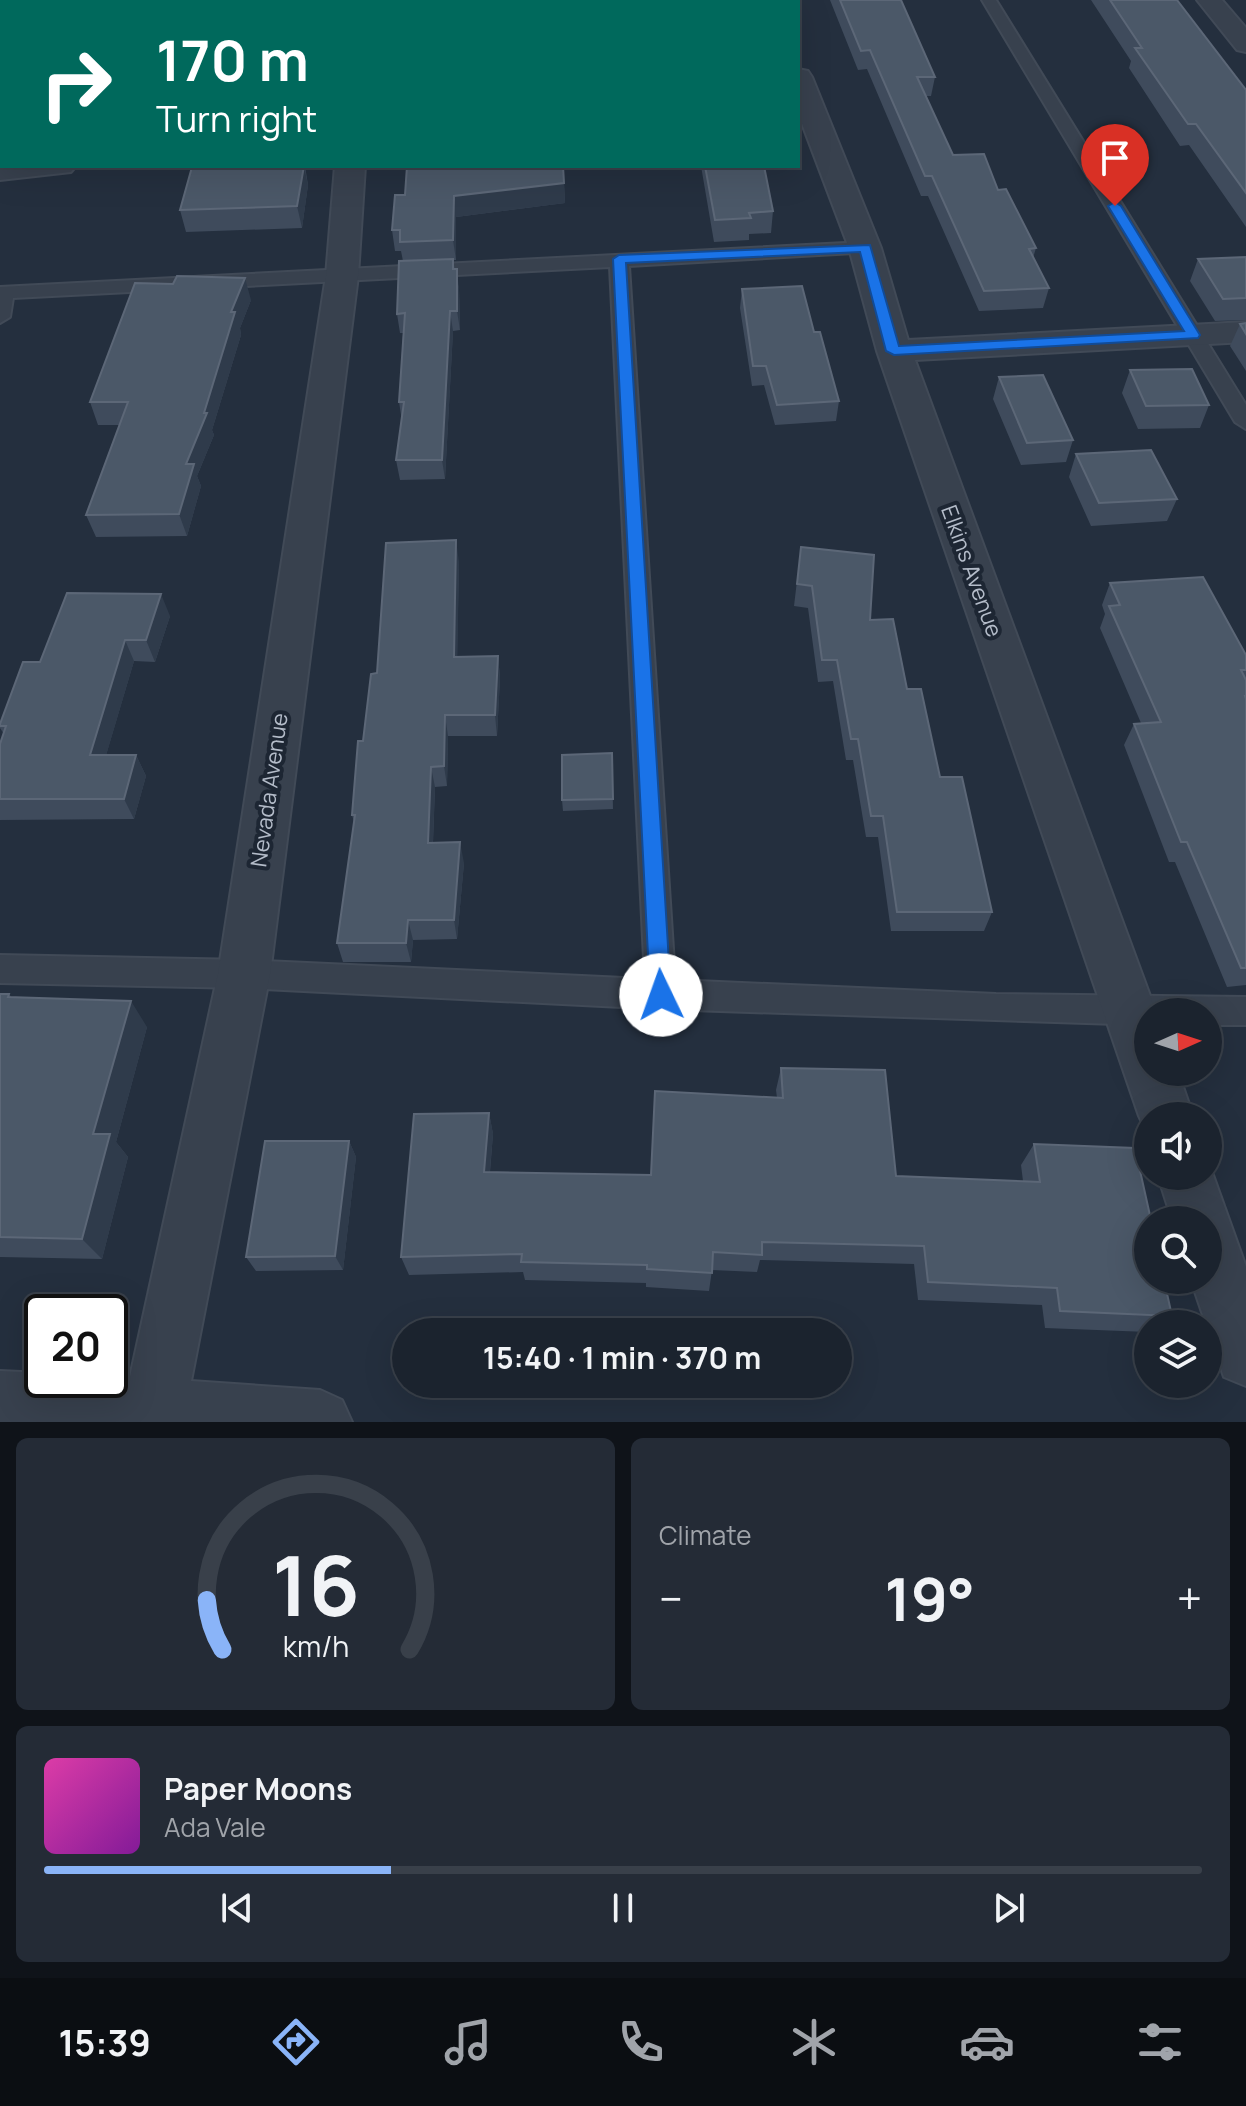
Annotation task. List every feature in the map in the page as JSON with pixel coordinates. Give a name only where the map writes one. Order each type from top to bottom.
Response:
[{"type":"street","points":[[1209,0],[1246,44]]},
{"type":"street","name":"Elkins Avenue","points":[[800,88],[806,119],[865,248],[894,351],[1134,1024]]},
{"type":"street","points":[[0,171],[37,168]]},
{"type":"street","name":"Nevada Avenue","points":[[154,1409],[244,974],[342,276],[350,168]]},
{"type":"street","points":[[894,351],[1246,332]]},
{"type":"street","points":[[1222,1284],[1246,1355]]},
{"type":"street","points":[[0,1402],[154,1409],[320,1422]]},
{"type":"lane","points":[[989,0],[1246,422]]},
{"type":"lane","points":[[0,317],[2,293],[865,248]]},
{"type":"lane","points":[[619,259],[661,995]]},
{"type":"lane","points":[[0,969],[244,974],[661,995],[1130,1012],[1246,1011]]},
{"type":"building","points":[[840,0],[901,0],[935,77],[917,77],[953,155],[984,154],[998,190],[1006,189],[1036,248],[1029,249],[1049,288],[984,291],[932,176],[925,176],[870,50],[861,51]]},
{"type":"building","points":[[1110,0],[1177,0],[1246,90],[1246,193],[1196,124],[1188,124],[1135,48],[1142,48]]},
{"type":"building","points":[[192,168],[304,168],[297,206],[180,210]]},
{"type":"building","points":[[407,168],[563,168],[564,183],[454,196],[453,240],[400,242],[400,230],[392,230],[395,195],[405,195]]},
{"type":"building","points":[[705,168],[764,168],[773,211],[749,213],[751,218],[715,220]]},
{"type":"building","points":[[1246,257],[1246,298],[1223,299],[1198,259]]},
{"type":"building","points":[[453,259],[453,269],[457,269],[457,311],[450,311],[442,460],[396,460],[404,402],[399,402],[405,313],[397,314],[399,261]]},
{"type":"building","points":[[177,276],[245,278],[231,312],[235,312],[204,413],[207,413],[186,464],[194,464],[179,514],[86,515],[128,402],[90,402],[135,283],[173,284]]},
{"type":"building","points":[[802,286],[814,332],[820,332],[839,401],[777,405],[766,366],[753,366],[742,289]]},
{"type":"building","points":[[1192,369],[1209,405],[1146,406],[1130,370]]},
{"type":"building","points":[[1043,375],[1073,440],[1027,443],[999,377]]},
{"type":"building","points":[[1151,450],[1177,499],[1099,503],[1076,454]]},
{"type":"building","points":[[456,540],[454,657],[498,656],[495,715],[445,715],[444,766],[431,767],[428,843],[460,842],[454,920],[408,920],[406,943],[337,943],[355,815],[352,815],[358,741],[363,741],[371,674],[377,673],[386,543]]},
{"type":"building","points":[[801,547],[874,555],[870,620],[893,619],[907,689],[921,689],[940,777],[962,777],[992,912],[897,912],[883,816],[871,816],[858,739],[851,739],[837,660],[822,660],[812,586],[797,584]]},
{"type":"building","points":[[1203,577],[1246,655],[1246,670],[1241,670],[1246,680],[1246,968],[1241,968],[1187,842],[1181,842],[1134,724],[1161,722],[1109,606],[1120,605],[1110,583]]},
{"type":"building","points":[[67,593],[161,594],[146,640],[125,640],[90,755],[136,755],[124,799],[0,799],[0,744],[6,726],[0,724],[23,662],[40,662]]},
{"type":"building","points":[[612,753],[613,799],[562,800],[562,755]]},
{"type":"building","points":[[0,994],[9,994],[8,997],[131,1001],[93,1134],[110,1134],[82,1239],[0,1237]]},
{"type":"building","points":[[781,1068],[885,1070],[896,1176],[1040,1182],[1034,1144],[1134,1148],[1134,1190],[1144,1190],[1148,1206],[1134,1206],[1134,1294],[1167,1294],[1171,1310],[1134,1310],[1134,1314],[1060,1311],[1057,1288],[928,1282],[924,1246],[762,1242],[762,1255],[713,1252],[712,1273],[647,1269],[647,1265],[521,1262],[522,1254],[401,1257],[414,1114],[489,1113],[484,1172],[651,1175],[655,1091],[783,1098]]},
{"type":"building","points":[[265,1141],[349,1141],[335,1256],[246,1257]]},
{"type":"route","points":[[661,995],[619,259],[865,248],[894,351],[1193,335],[1115,206]]}]
